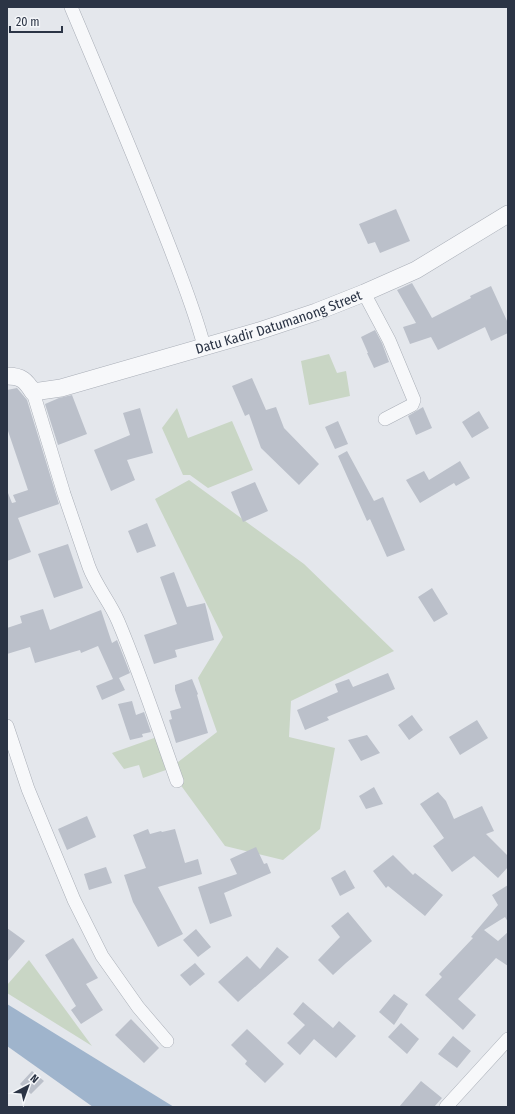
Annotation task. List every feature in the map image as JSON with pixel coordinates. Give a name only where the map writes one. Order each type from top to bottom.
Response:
[{"type":"street","points":[[71,7],[143,179],[191,306],[204,346]]},
{"type":"street","name":"Datu Kadir Datumanong Street","points":[[34,392],[61,388],[316,312],[416,270],[508,214]]},
{"type":"street","points":[[364,293],[389,340],[414,400],[412,405],[385,420]]},
{"type":"street","points":[[7,376],[23,379],[34,392],[64,494],[89,567],[116,616],[138,670],[177,782]]},
{"type":"street","points":[[7,726],[28,789],[74,900],[102,956],[138,1007],[167,1041]]},
{"type":"street","points":[[446,1107],[508,1039]]},
{"type":"green space","points":[[329,354],[337,373],[346,371],[350,396],[309,405],[301,361]]},
{"type":"green space","points":[[177,408],[188,438],[232,421],[253,470],[208,488],[190,475],[183,475],[162,428]]},
{"type":"green space","points":[[189,480],[304,564],[394,651],[291,701],[289,737],[335,748],[320,829],[283,860],[225,846],[169,769],[217,732],[198,678],[223,637],[155,499]]},
{"type":"green space","points":[[157,737],[166,770],[143,778],[139,765],[124,769],[112,753]]},
{"type":"green space","points":[[29,960],[92,1046],[7,993],[7,985]]},
{"type":"water","points":[[7,1004],[174,1107],[93,1107],[7,1046]]},
{"type":"building","points":[[396,209],[410,241],[380,253],[375,242],[368,244],[359,224]]},
{"type":"building","points":[[412,283],[432,318],[471,298],[470,296],[491,286],[508,323],[508,333],[491,341],[485,327],[438,350],[431,337],[410,344],[403,327],[416,323],[397,290]]},
{"type":"building","points":[[375,330],[382,343],[389,362],[374,368],[361,337]]},
{"type":"building","points":[[252,378],[266,410],[276,407],[284,428],[319,464],[299,485],[261,448],[249,414],[245,416],[232,386]]},
{"type":"building","points":[[17,388],[27,400],[59,504],[18,518],[31,552],[7,561],[7,493],[12,503],[16,502],[13,495],[28,490],[7,428],[7,390]]},
{"type":"building","points":[[72,395],[87,434],[58,445],[45,404],[59,398]]},
{"type":"building","points":[[423,407],[432,428],[416,435],[408,416]]},
{"type":"building","points":[[140,408],[153,453],[127,460],[135,480],[111,491],[94,450],[130,435],[123,413]]},
{"type":"building","points":[[479,411],[489,428],[472,438],[462,422]]},
{"type":"building","points":[[338,421],[348,444],[335,449],[325,427]]},
{"type":"building","points":[[347,451],[374,501],[383,497],[405,550],[387,557],[370,519],[367,521],[338,456]]},
{"type":"building","points":[[460,461],[470,478],[456,486],[454,483],[420,503],[406,480],[424,471],[429,480]]},
{"type":"building","points":[[255,482],[268,511],[243,522],[231,492]]},
{"type":"building","points":[[147,523],[156,546],[137,553],[128,531]]},
{"type":"building","points":[[68,544],[83,588],[54,598],[38,554]]},
{"type":"building","points":[[174,572],[187,607],[205,603],[214,640],[175,650],[177,657],[154,664],[144,635],[177,624],[160,577]]},
{"type":"building","points":[[432,588],[448,614],[434,622],[418,597]]},
{"type":"building","points":[[43,609],[50,630],[101,610],[112,643],[117,640],[130,673],[119,678],[125,690],[102,700],[96,686],[113,679],[98,646],[81,653],[80,650],[35,663],[30,647],[7,654],[7,628],[22,623],[20,616]]},
{"type":"building","points":[[388,673],[395,689],[327,717],[329,720],[305,730],[297,710],[338,692],[335,684],[349,679],[353,687]]},
{"type":"building","points":[[192,679],[198,694],[197,695],[208,733],[176,743],[169,720],[172,719],[170,711],[181,708],[175,690],[175,685]]},
{"type":"building","points":[[132,701],[136,715],[144,712],[151,732],[142,734],[143,737],[130,740],[118,704]]},
{"type":"building","points":[[412,715],[423,730],[409,740],[398,725]]},
{"type":"building","points":[[477,720],[488,738],[460,755],[449,737]]},
{"type":"building","points":[[367,735],[380,753],[361,761],[348,740]]},
{"type":"building","points":[[374,787],[383,804],[366,809],[359,796]]},
{"type":"building","points":[[438,792],[446,801],[454,819],[482,806],[494,831],[486,834],[508,856],[508,867],[498,878],[474,856],[452,872],[433,846],[444,838],[420,804]]},
{"type":"building","points":[[87,816],[96,837],[67,850],[58,829]]},
{"type":"building","points":[[148,829],[150,834],[175,829],[185,863],[198,859],[202,874],[158,887],[183,934],[158,947],[133,902],[124,875],[146,868],[133,835]]},
{"type":"building","points":[[256,847],[264,864],[267,863],[271,873],[224,893],[232,916],[210,924],[198,887],[237,874],[230,859]]},
{"type":"building","points":[[393,855],[413,875],[415,873],[443,895],[425,916],[388,886],[386,888],[373,871]]},
{"type":"building","points":[[106,867],[112,883],[89,890],[84,874]]},
{"type":"building","points":[[345,870],[355,888],[340,896],[331,878]]},
{"type":"building","points":[[508,885],[508,922],[505,917],[484,930],[498,941],[508,932],[508,966],[496,958],[458,999],[476,1015],[463,1030],[425,995],[442,977],[439,974],[473,938],[471,937],[498,905],[492,895]]},
{"type":"building","points":[[348,912],[372,941],[333,975],[318,960],[340,937],[331,926]]},
{"type":"building","points":[[7,928],[25,941],[7,962]]},
{"type":"building","points":[[196,929],[211,947],[198,957],[183,940]]},
{"type":"building","points":[[73,938],[98,978],[86,984],[103,1010],[81,1024],[71,1010],[76,1006],[45,955]]},
{"type":"building","points":[[277,947],[289,957],[238,1002],[218,982],[247,956],[260,969]]},
{"type":"building","points":[[195,963],[205,974],[190,986],[180,975]]},
{"type":"building","points":[[394,994],[408,1004],[394,1025],[379,1012]]},
{"type":"building","points":[[303,1002],[333,1028],[339,1021],[356,1036],[336,1058],[314,1039],[300,1055],[287,1043],[305,1025],[293,1014]]},
{"type":"building","points":[[131,1019],[159,1048],[144,1063],[115,1035]]},
{"type":"building","points":[[401,1023],[419,1039],[407,1054],[388,1037]]},
{"type":"building","points":[[247,1029],[284,1064],[265,1083],[245,1064],[247,1061],[231,1045]]},
{"type":"building","points":[[453,1036],[471,1051],[457,1068],[438,1054]]},
{"type":"building","points":[[32,1071],[44,1081],[31,1094],[20,1084]]},
{"type":"building","points":[[421,1081],[442,1098],[434,1107],[399,1107]]}]
